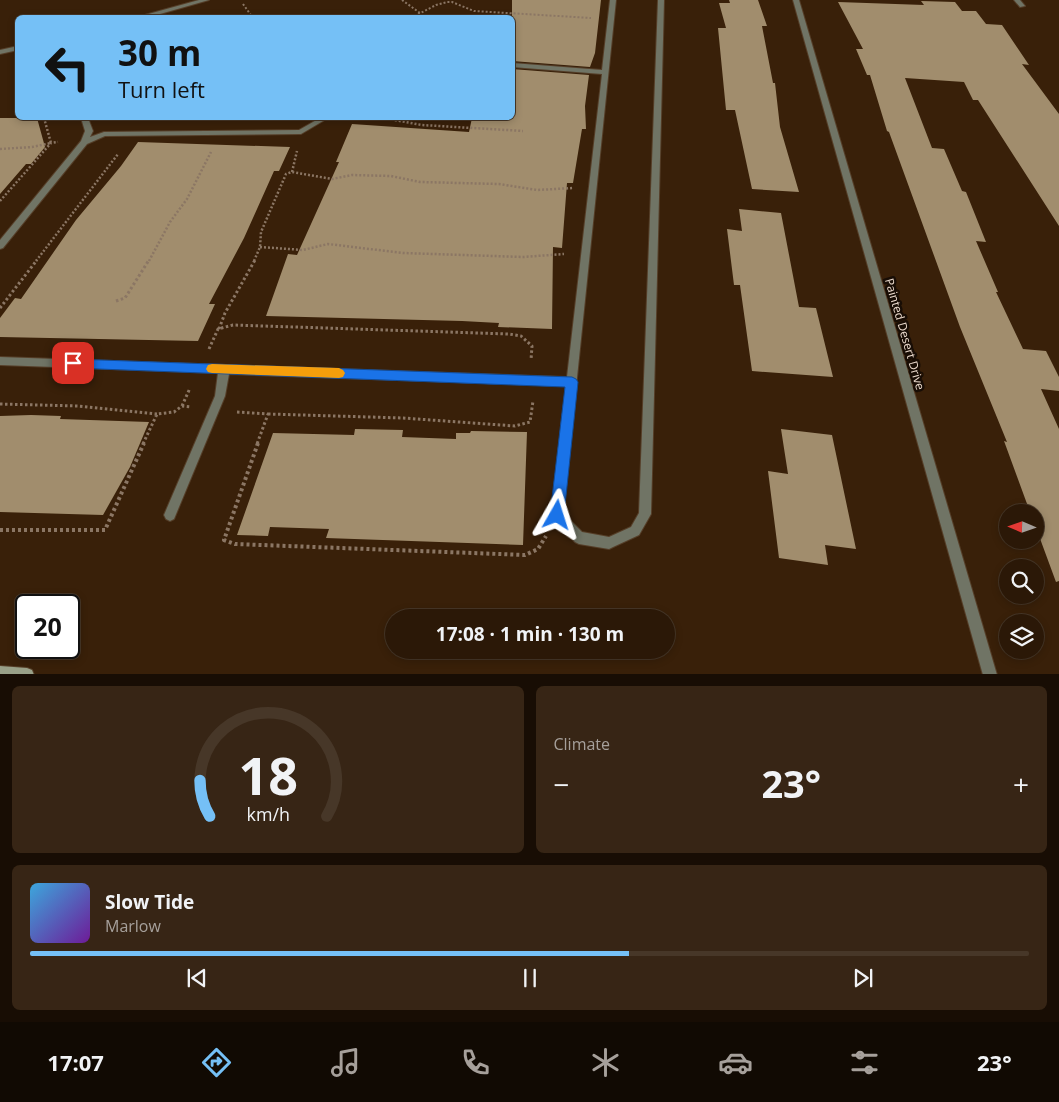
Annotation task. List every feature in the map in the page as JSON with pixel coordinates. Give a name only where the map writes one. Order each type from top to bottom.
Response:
[{"type":"main road","points":[[0,673],[27,674]]},
{"type":"street","points":[[148,15],[206,0]]},
{"type":"street","points":[[613,0],[557,515],[579,538],[609,543],[635,531],[645,514],[661,0]]},
{"type":"street","name":"Painted Desert Drive","points":[[796,0],[990,674]]},
{"type":"street","points":[[1017,0],[1022,6]]},
{"type":"street","points":[[0,52],[15,49]]},
{"type":"street","points":[[515,65],[605,72]]},
{"type":"street","points":[[0,246],[84,142],[89,130],[85,120]]},
{"type":"street","points":[[84,142],[104,134],[301,132],[321,120]]},
{"type":"street","points":[[0,361],[572,382]]},
{"type":"street","points":[[170,515],[220,396],[224,369]]},
{"type":"path","points":[[402,0],[420,14],[437,3],[450,1],[466,10],[474,11],[611,19]]},
{"type":"path","points":[[243,4],[251,15]]},
{"type":"path","points":[[0,149],[51,143],[45,120]]},
{"type":"path","points":[[396,120],[422,124],[524,131]]},
{"type":"path","points":[[116,301],[125,298],[142,273],[170,222],[187,199],[222,132]]},
{"type":"path","points":[[0,308],[128,141],[127,133]]},
{"type":"path","points":[[200,368],[225,313],[254,262],[260,247],[262,232],[286,174],[292,172],[332,179],[352,175],[382,176],[420,182],[499,184],[536,190],[593,188]]},
{"type":"path","points":[[260,247],[305,251],[318,249],[328,244],[403,253],[523,257],[549,254],[586,255]]},
{"type":"path","points":[[0,404],[78,406],[157,414],[174,412],[182,406],[268,414],[404,418],[515,426],[530,422],[533,402],[530,380],[532,346],[522,336],[509,334],[233,325],[218,329]]},
{"type":"path","points":[[0,530],[105,530],[157,414]]},
{"type":"path","points":[[268,414],[224,540],[235,544],[526,555],[538,549],[557,515]]},
{"type":"building","points":[[512,0],[601,0],[595,53],[590,67],[515,61],[515,15],[512,15]]},
{"type":"building","points":[[729,0],[758,0],[767,26],[762,26],[773,83],[775,83],[780,127],[799,192],[752,189],[735,110],[726,110],[718,28],[726,28],[719,3],[730,3]]},
{"type":"building","points":[[921,1],[955,2],[962,11],[976,11],[986,24],[1002,25],[1029,65],[1022,64],[1059,114],[1059,226],[978,100],[973,100],[964,82],[905,78],[932,148],[944,149],[962,191],[966,192],[986,242],[976,241],[998,292],[996,292],[1023,349],[1046,351],[1059,377],[1059,391],[1041,389],[1059,429],[1059,581],[1056,582],[1044,549],[1044,504],[1027,504],[1004,441],[1007,442],[960,327],[889,132],[887,131],[870,75],[867,75],[856,49],[863,49],[838,2],[924,5]]},
{"type":"building","points":[[515,69],[589,75],[585,106],[586,129],[582,129],[573,183],[567,183],[562,248],[553,247],[552,329],[498,327],[499,323],[462,321],[266,316],[288,254],[297,255],[339,162],[336,162],[352,124],[469,132],[472,120],[515,120]]},
{"type":"building","points":[[0,118],[38,120],[45,147],[31,164],[26,164],[0,194]]},
{"type":"building","points":[[138,142],[290,147],[279,171],[274,171],[244,238],[209,304],[215,304],[198,341],[0,337],[0,318],[15,298],[21,299],[76,220],[121,166]]},
{"type":"building","points":[[739,209],[781,213],[799,307],[816,308],[833,377],[752,371],[740,285],[734,285],[727,229],[742,231]]},
{"type":"building","points":[[0,416],[61,416],[60,419],[149,422],[130,467],[103,515],[0,512]]},
{"type":"building","points":[[355,429],[403,430],[402,437],[456,439],[456,433],[470,433],[471,431],[527,432],[523,545],[326,538],[329,529],[270,527],[268,536],[237,535],[273,433],[354,435]]},
{"type":"building","points":[[781,429],[832,435],[856,549],[825,545],[828,565],[779,558],[768,471],[788,474]]},
{"type":"slow traffic","points":[[212,369],[339,373]]},
{"type":"route","points":[[73,363],[572,382],[557,515]]}]
